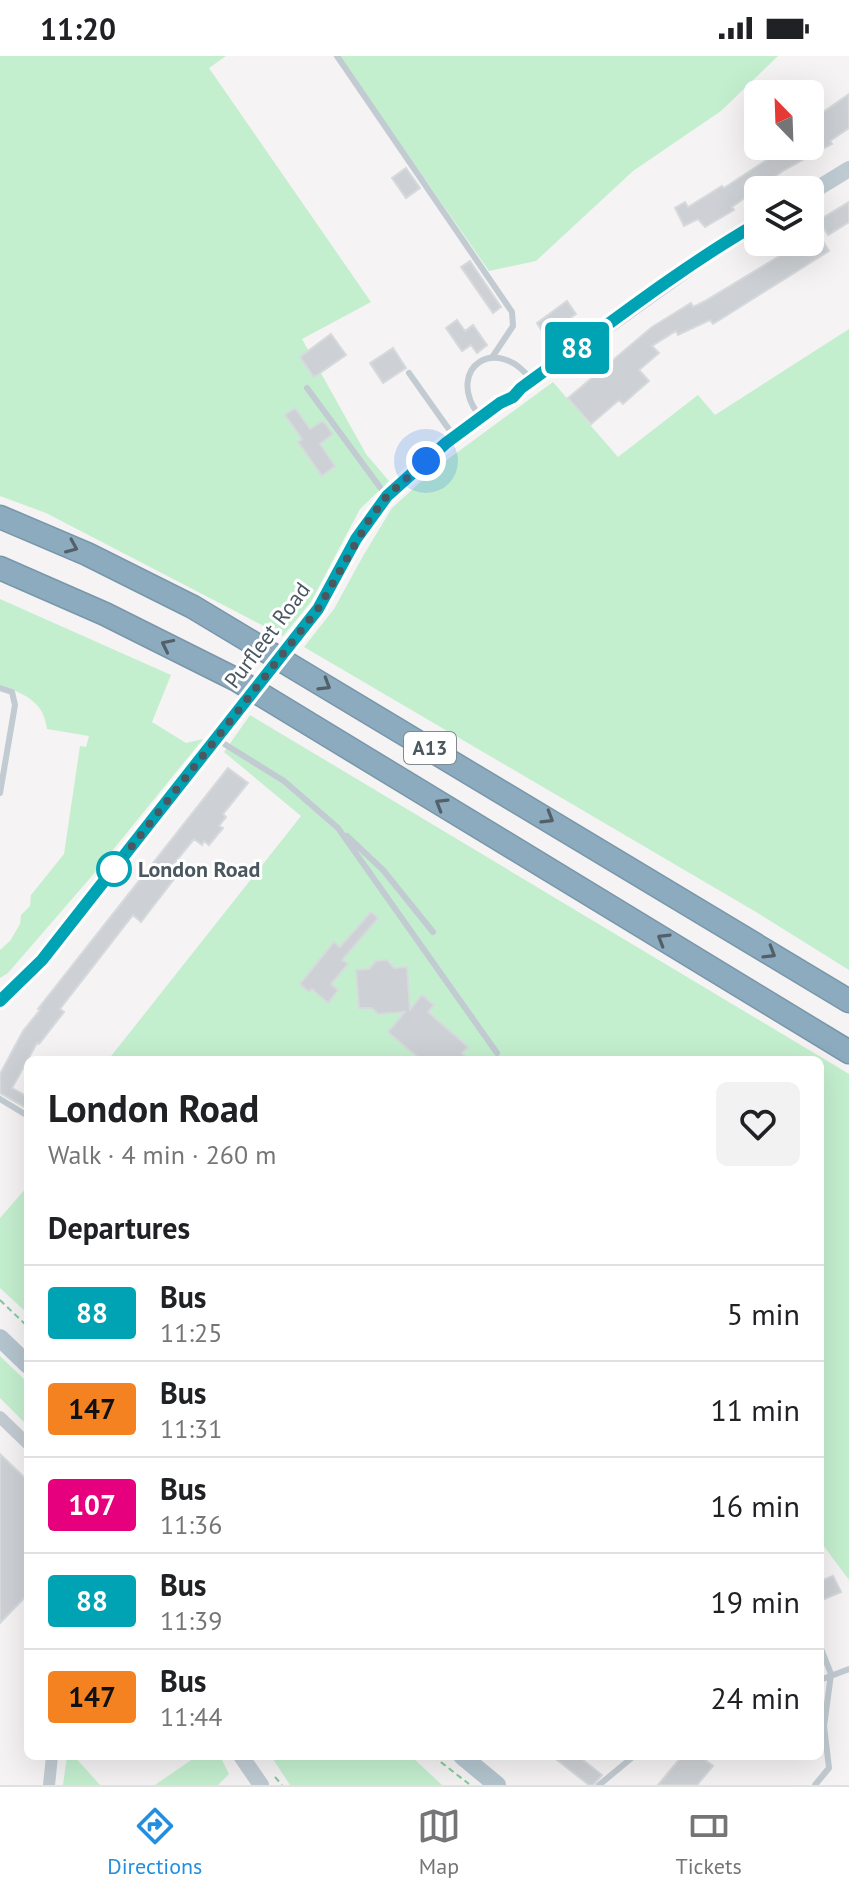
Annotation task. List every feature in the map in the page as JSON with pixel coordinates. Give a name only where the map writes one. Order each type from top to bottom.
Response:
[{"type":"highway","name":"A13","points":[[0,517],[87,554],[193,607],[849,1001]]},
{"type":"highway","name":"A13","points":[[0,568],[105,614],[237,680],[849,1052]]},
{"type":"main road","points":[[0,1338],[24,1361]]},
{"type":"main road","points":[[467,1760],[497,1785]]},
{"type":"street","points":[[824,184],[849,169]]},
{"type":"street","name":"Purfleet Road","points":[[0,1001],[42,960],[296,638],[318,609],[356,539],[387,496],[480,417],[513,397],[531,381],[744,231]]},
{"type":"street","points":[[0,1417],[24,1440]]},
{"type":"street","points":[[49,1785],[52,1760]]},
{"type":"street","points":[[243,1760],[257,1783]]},
{"type":"lane","points":[[337,56],[512,312],[513,326],[493,356],[476,364],[468,378],[470,402],[480,417]]},
{"type":"lane","points":[[493,356],[510,360],[525,371],[531,381]]},
{"type":"lane","points":[[409,373],[454,437]]},
{"type":"lane","points":[[307,388],[387,496]]},
{"type":"lane","points":[[0,688],[12,692],[15,705],[0,793]]},
{"type":"lane","points":[[216,739],[284,781],[338,828],[383,870],[433,932]]},
{"type":"lane","points":[[338,828],[497,1053]]},
{"type":"lane","points":[[0,1099],[24,1114]]},
{"type":"lane","points":[[815,1785],[829,1768],[824,1726],[831,1674],[824,1656]]},
{"type":"lane","points":[[824,1678],[849,1669]]},
{"type":"lane","points":[[599,1785],[629,1760]]},
{"type":"path","points":[[0,1300],[24,1323]]},
{"type":"path","points":[[438,1760],[470,1785]]},
{"type":"green space","points":[[0,56],[226,56],[209,68],[371,302],[302,339],[366,454],[389,481],[360,509],[311,602],[283,636],[46,513],[0,496]]},
{"type":"green space","points":[[339,56],[778,56],[753,80],[744,80],[744,89],[721,111],[633,171],[536,261],[489,271]]},
{"type":"green space","points":[[849,329],[849,970],[756,912],[304,647],[334,609],[392,508],[436,468],[553,382],[618,457],[698,395],[715,415]]},
{"type":"green space","points":[[0,599],[171,675],[152,722],[186,743],[203,739],[91,877],[8,973],[0,978],[0,950],[10,941],[20,924],[21,915],[30,906],[31,895],[64,854],[80,746],[86,747],[89,736],[47,729],[37,705],[25,695],[0,685]]},
{"type":"green space","points":[[250,715],[819,1056],[111,1056],[301,816],[224,752]]},
{"type":"green space","points":[[824,1059],[849,1074],[849,1580],[824,1546]]},
{"type":"green space","points":[[24,1191],[24,1310],[0,1288],[0,1218]]},
{"type":"green space","points":[[0,1356],[24,1379],[24,1422],[0,1398]]},
{"type":"green space","points":[[66,1760],[78,1760],[100,1785],[63,1785]]},
{"type":"green space","points":[[191,1760],[222,1760],[229,1774],[218,1785],[155,1785]]},
{"type":"green space","points":[[274,1760],[415,1760],[442,1785],[290,1785]]},
{"type":"building","points":[[849,94],[849,128],[824,148],[824,112]]},
{"type":"building","points":[[766,160],[802,160],[776,176],[744,176],[744,198],[732,207],[734,210],[705,227],[698,219],[684,226],[675,208],[685,202],[688,207],[722,186],[724,188]]},
{"type":"building","points":[[406,168],[420,188],[406,198],[392,178]]},
{"type":"building","points":[[849,202],[849,222],[828,235],[824,228],[824,217]]},
{"type":"building","points":[[779,256],[821,256],[713,324],[710,320],[678,335],[676,331],[652,346],[659,353],[639,370],[649,381],[623,404],[619,400],[591,424],[568,398],[652,327],[691,303],[693,307]]},
{"type":"building","points":[[470,261],[501,307],[493,313],[461,267]]},
{"type":"building","points":[[567,301],[576,314],[545,336],[537,323]]},
{"type":"building","points":[[457,320],[465,331],[473,325],[487,345],[477,353],[471,345],[462,351],[446,328]]},
{"type":"building","points":[[331,334],[346,355],[314,377],[300,357]]},
{"type":"building","points":[[393,348],[406,368],[383,383],[370,363]]},
{"type":"building","points":[[295,408],[310,429],[323,421],[333,434],[320,444],[335,466],[322,476],[298,442],[302,439],[285,415]]},
{"type":"building","points":[[228,768],[248,783],[223,814],[226,817],[219,826],[223,828],[209,845],[204,841],[202,845],[194,839],[167,872],[175,878],[141,922],[133,915],[60,1009],[64,1012],[30,1056],[24,1056],[24,1066],[12,1088],[24,1095],[24,1107],[0,1093],[0,1074],[38,1009]]},
{"type":"building","points":[[371,912],[378,918],[342,960],[348,964],[331,984],[338,990],[328,1003],[312,989],[309,992],[300,984],[334,942],[340,947]]},
{"type":"building","points":[[387,960],[394,968],[407,967],[410,1010],[422,995],[434,1005],[428,1012],[468,1047],[462,1053],[465,1056],[416,1056],[388,1032],[405,1012],[378,1014],[372,1008],[359,1008],[356,970],[369,969],[376,961]]},
{"type":"building","points":[[0,1454],[24,1477],[24,1598],[0,1623]]},
{"type":"building","points":[[833,1576],[841,1592],[824,1599],[824,1579]]},
{"type":"building","points":[[557,1760],[583,1760],[602,1775],[593,1785]]},
{"type":"building","points":[[679,1760],[705,1760],[713,1766],[697,1785],[658,1785]]},
{"type":"bus line","name":"88","points":[[0,1001],[42,960],[318,609],[356,539],[387,496],[446,443],[744,231]]},
{"type":"place","name":"London Road","points":[[114,869]]},
{"type":"route","points":[[114,869],[318,609],[356,539],[387,496],[426,461]]}]
